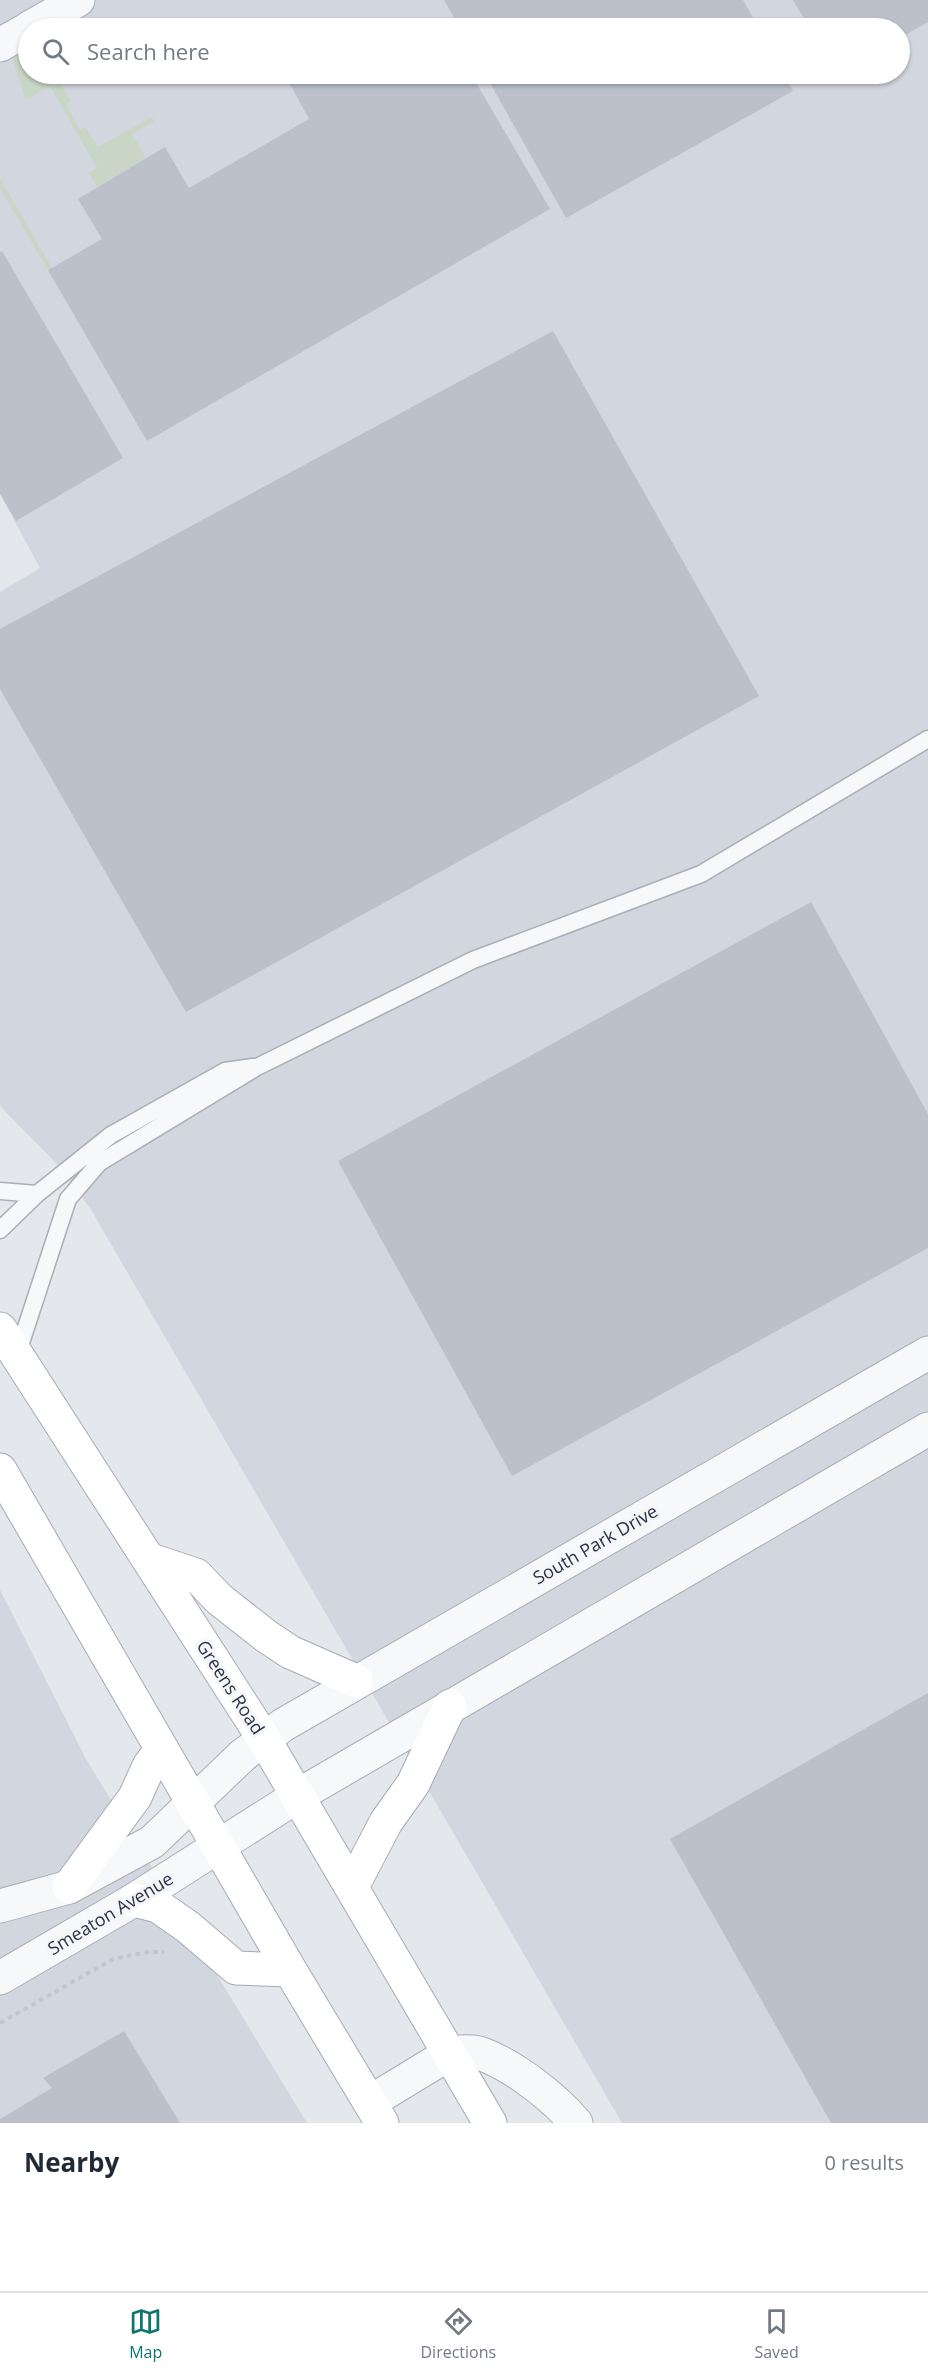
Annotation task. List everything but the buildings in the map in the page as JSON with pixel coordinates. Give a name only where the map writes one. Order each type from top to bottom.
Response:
[{"type":"main road","name":"Greens Road","points":[[9,1342],[299,1795],[490,2123]]},
{"type":"main road","points":[[0,1470],[218,1848],[376,2113]]},
{"type":"main road","points":[[148,1559],[196,1575],[219,1599],[290,1652],[356,1681]]},
{"type":"main road","points":[[352,1887],[386,1822],[413,1784],[450,1706]]},
{"type":"main road","points":[[69,1887],[135,1797],[149,1766],[162,1749]]},
{"type":"main road","points":[[134,1900],[158,1906],[236,1968],[290,1970]]},
{"type":"street","points":[[48,18],[78,0]]},
{"type":"street","points":[[0,45],[18,35]]},
{"type":"street","name":"South Park Drive","points":[[194,1803],[236,1762],[264,1739],[356,1681],[928,1353]]},
{"type":"street","points":[[299,1795],[928,1429]]},
{"type":"street","name":"Smeaton Avenue","points":[[0,1978],[134,1900],[299,1795]]},
{"type":"street","points":[[0,1906],[69,1887],[152,1842],[194,1803]]},
{"type":"street","points":[[376,2113],[449,2054],[463,2051],[481,2054],[524,2078],[560,2104],[576,2123]]},
{"type":"lane","points":[[9,1342],[68,1199],[99,1163],[231,1085],[257,1066],[472,960],[701,874],[928,740]]},
{"type":"lane","points":[[0,1230],[37,1194],[111,1135],[225,1071],[257,1066]]},
{"type":"lane","points":[[0,1191],[37,1194]]},
{"type":"path","points":[[0,2022],[113,1959],[147,1952],[167,1952]]},
{"type":"shaded area","points":[[0,0],[928,0],[928,2123],[622,2123],[90,1208],[57,1164],[0,1106],[0,592],[40,568],[0,494]]},
{"type":"shaded area","points":[[0,1590],[86,1759],[307,2123],[0,2123]]},
{"type":"green space","points":[[18,55],[18,76],[12,58]]},
{"type":"green space","points":[[21,84],[61,84],[71,101],[66,104],[80,130],[85,127],[98,147],[152,117],[154,121],[132,134],[146,158],[97,187],[89,173],[97,168],[50,86],[26,100]]},
{"type":"green space","points":[[0,178],[52,268],[48,270],[0,188]]}]
